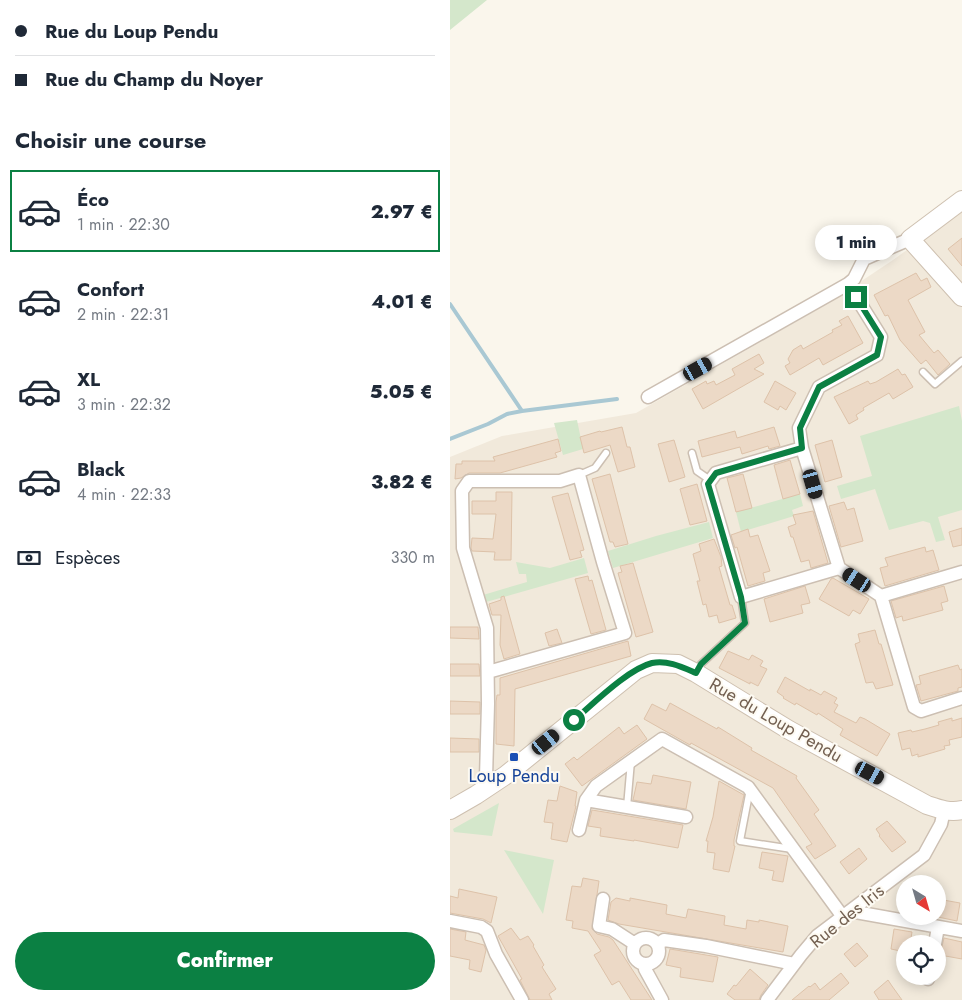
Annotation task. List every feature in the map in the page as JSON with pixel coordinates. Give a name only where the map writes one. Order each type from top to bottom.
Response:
[{"type":"street","points":[[648,397],[848,284],[854,279],[864,259],[910,239],[927,224],[962,200]]},
{"type":"street","points":[[910,239],[962,298]]},
{"type":"street","points":[[848,284],[881,337],[877,355],[819,387],[800,428],[802,448],[839,568],[881,596],[914,707],[921,711],[962,698]]},
{"type":"street","points":[[802,448],[716,473],[708,484],[741,597],[839,568]]},
{"type":"street","points":[[488,672],[625,633],[579,475],[560,481],[469,481],[462,490],[463,548],[487,628],[486,778],[490,786]]},
{"type":"street","points":[[881,596],[962,572]]},
{"type":"street","name":"Rue du Loup Pendu","points":[[450,810],[490,786],[636,670],[652,663],[678,664],[696,673],[789,730],[927,805],[944,811],[956,812],[962,810]]},
{"type":"street","points":[[579,830],[586,800],[596,786],[662,739],[750,789],[794,849],[847,914],[962,932]]},
{"type":"street","points":[[586,800],[686,817]]},
{"type":"street","name":"Rue des Iris","points":[[767,1000],[817,936],[924,855],[941,824],[944,811]]},
{"type":"street","points":[[603,899],[599,926],[612,929],[635,944]]},
{"type":"street","points":[[450,921],[481,928],[487,932],[496,954],[522,1000]]},
{"type":"street","points":[[937,935],[938,927]]},
{"type":"street","points":[[646,938],[655,940],[658,944],[659,952],[656,959],[646,964],[634,957],[633,948],[638,940],[646,938]]},
{"type":"street","points":[[658,944],[664,940],[706,946],[794,964]]},
{"type":"street","points":[[646,964],[645,969],[662,1000]]},
{"type":"lane","points":[[923,372],[935,384],[962,362]]},
{"type":"lane","points":[[692,453],[697,471],[710,480]]},
{"type":"lane","points":[[579,475],[595,468],[606,454]]},
{"type":"lane","points":[[696,673],[701,664],[745,623],[741,597]]},
{"type":"lane","points":[[626,807],[631,760]]},
{"type":"lane","points":[[750,789],[740,841],[794,849]]},
{"type":"shaded area","points":[[962,210],[962,1000],[450,1000],[450,457],[502,436],[636,413],[827,304],[893,260]]},
{"type":"green space","points":[[450,0],[487,0],[450,30]]},
{"type":"green space","points":[[959,406],[962,421],[962,510],[938,517],[945,540],[936,542],[930,523],[923,521],[889,530],[875,489],[841,499],[837,486],[872,476],[860,436]]},
{"type":"green space","points":[[577,420],[583,449],[563,455],[554,423]]},
{"type":"green space","points":[[800,494],[803,506],[792,510],[794,516],[741,532],[736,512]]},
{"type":"green space","points":[[709,522],[713,538],[613,568],[608,551]]},
{"type":"green space","points":[[584,558],[588,573],[486,602],[483,595],[527,582],[526,574],[519,574],[516,562],[550,568]]},
{"type":"green space","points":[[499,803],[492,836],[454,832],[453,829]]},
{"type":"green space","points":[[504,850],[554,860],[543,914]]},
{"type":"building","points":[[962,238],[962,266],[948,249]]},
{"type":"building","points":[[916,273],[921,281],[927,278],[931,287],[908,300],[925,332],[919,335],[934,353],[938,350],[950,364],[938,375],[926,360],[921,364],[900,340],[888,315],[885,316],[874,295]]},
{"type":"building","points":[[848,316],[863,343],[823,365],[819,358],[790,375],[785,366],[790,363],[788,359],[793,350],[801,345],[803,349],[833,332],[832,330],[842,325],[839,321]]},
{"type":"building","points":[[759,354],[764,363],[754,369],[764,374],[703,409],[692,389],[706,381],[707,384],[714,381],[716,385],[735,375],[732,369]]},
{"type":"building","points":[[898,369],[902,375],[905,374],[913,387],[893,399],[889,393],[863,408],[864,410],[856,415],[858,419],[849,424],[834,397],[868,381],[870,384],[876,382]]},
{"type":"building","points":[[775,381],[796,393],[786,410],[780,406],[778,410],[764,402]]},
{"type":"building","points":[[622,427],[635,467],[618,472],[610,445],[584,453],[580,437]]},
{"type":"building","points":[[774,427],[780,446],[769,449],[768,446],[742,454],[740,447],[702,457],[698,441],[735,431],[737,438]]},
{"type":"building","points":[[558,439],[561,451],[555,453],[557,457],[500,473],[469,473],[455,479],[456,464],[462,464],[462,461],[495,461],[493,457]]},
{"type":"building","points":[[674,440],[685,477],[669,482],[658,444]]},
{"type":"building","points":[[832,440],[842,477],[825,482],[815,445]]},
{"type":"building","points":[[790,460],[800,494],[783,499],[774,465]]},
{"type":"building","points":[[610,474],[628,544],[615,547],[613,542],[610,542],[592,479]]},
{"type":"building","points":[[743,474],[752,508],[736,512],[727,478]]},
{"type":"building","points":[[697,484],[707,521],[690,525],[680,489]]},
{"type":"building","points":[[496,492],[512,492],[511,560],[494,560],[495,552],[472,551],[471,548],[472,538],[493,539],[496,514],[472,514],[472,501],[496,501]]},
{"type":"building","points":[[568,493],[584,550],[580,551],[582,557],[570,560],[552,497]]},
{"type":"building","points":[[844,502],[847,510],[854,508],[863,541],[841,547],[829,506]]},
{"type":"building","points":[[813,511],[828,563],[811,568],[809,560],[801,562],[788,527],[796,524],[793,515]]},
{"type":"building","points":[[962,528],[962,545],[953,547],[949,532]]},
{"type":"building","points":[[748,529],[750,537],[758,535],[770,571],[763,573],[765,581],[748,586],[737,547],[735,548],[731,535]]},
{"type":"building","points":[[714,539],[721,557],[722,566],[719,567],[730,605],[732,605],[736,618],[719,623],[717,615],[709,617],[706,604],[703,605],[697,581],[700,581],[693,554],[701,551],[699,544]]},
{"type":"building","points":[[925,547],[926,552],[933,550],[939,570],[885,586],[880,568],[888,566],[885,558]]},
{"type":"building","points":[[633,563],[653,632],[636,637],[618,573],[622,572],[620,566]]},
{"type":"building","points":[[588,576],[589,581],[592,580],[606,630],[591,634],[575,579]]},
{"type":"building","points":[[833,578],[869,599],[860,614],[853,610],[849,616],[819,599]]},
{"type":"building","points":[[805,586],[810,603],[801,605],[803,613],[770,622],[764,599]]},
{"type":"building","points":[[944,586],[948,601],[941,603],[943,610],[903,621],[902,616],[896,618],[891,601]]},
{"type":"building","points":[[504,596],[520,654],[504,659],[500,645],[501,615],[492,615],[489,604],[501,600],[501,597]]},
{"type":"building","points":[[450,627],[478,627],[479,639],[450,638]]},
{"type":"building","points":[[557,629],[562,643],[549,646],[545,633]]},
{"type":"building","points":[[875,630],[893,685],[876,689],[873,682],[866,683],[855,644],[860,642],[858,634]]},
{"type":"building","points":[[628,641],[631,656],[515,689],[514,746],[496,744],[496,702],[497,695],[500,695],[500,678]]},
{"type":"building","points":[[728,651],[749,660],[752,655],[763,661],[760,666],[767,669],[758,686],[750,682],[750,684],[719,668]]},
{"type":"building","points":[[450,664],[479,664],[480,676],[450,676]]},
{"type":"building","points":[[958,665],[960,670],[962,669],[962,687],[958,688],[958,691],[921,701],[916,685],[921,684],[919,676]]},
{"type":"building","points":[[785,677],[810,691],[810,689],[821,695],[824,691],[837,698],[834,703],[838,705],[834,712],[856,723],[860,717],[890,734],[877,756],[840,735],[843,729],[818,713],[817,715],[783,698],[777,692]]},
{"type":"building","points":[[450,701],[480,702],[480,714],[450,714]]},
{"type":"building","points":[[670,703],[717,729],[718,727],[752,748],[751,750],[797,776],[796,778],[819,810],[814,814],[836,846],[815,859],[806,847],[812,844],[773,788],[644,719],[652,704],[666,711]]},
{"type":"building","points":[[952,718],[952,721],[962,718],[962,737],[949,740],[950,745],[944,746],[945,749],[918,757],[918,754],[912,756],[910,748],[902,750],[898,733],[925,729],[939,725],[938,722]]},
{"type":"building","points":[[637,725],[647,739],[582,786],[565,764],[574,757],[577,760],[619,727],[624,734]]},
{"type":"building","points":[[450,738],[479,739],[479,752],[450,752]]},
{"type":"building","points":[[653,775],[691,782],[686,809],[633,800],[637,782],[651,784]]},
{"type":"building","points":[[719,781],[744,795],[729,872],[713,869],[715,853],[707,852],[708,841],[706,841],[713,817]]},
{"type":"building","points":[[560,786],[577,792],[576,806],[567,842],[551,839],[553,823],[544,822],[548,800],[557,801]]},
{"type":"building","points":[[592,810],[683,825],[678,848],[600,836],[601,828],[588,826]]},
{"type":"building","points":[[887,821],[906,842],[892,852],[879,836],[876,829]]},
{"type":"building","points":[[859,848],[867,859],[849,874],[840,862]]},
{"type":"building","points":[[762,852],[788,856],[783,882],[772,880],[774,871],[759,868]]},
{"type":"building","points":[[583,878],[599,881],[592,929],[597,934],[613,940],[652,1000],[631,1000],[619,981],[612,985],[594,955],[601,951],[588,931],[572,928],[573,921],[566,920],[572,886],[581,887]]},
{"type":"building","points":[[459,889],[497,897],[491,923],[483,919],[450,913],[450,896],[458,898]]},
{"type":"building","points":[[616,898],[630,901],[630,898],[667,905],[666,914],[686,918],[688,909],[725,916],[724,925],[746,929],[747,920],[759,922],[759,920],[788,926],[783,952],[619,924],[608,920],[611,902]]},
{"type":"building","points":[[946,900],[960,903],[957,921],[946,919]]},
{"type":"building","points":[[511,928],[520,940],[528,936],[534,945],[544,965],[542,967],[556,989],[549,994],[552,1000],[530,1000],[520,980],[522,979],[498,936]]},
{"type":"building","points":[[450,929],[466,932],[465,940],[484,945],[486,950],[481,972],[469,969],[470,960],[450,956]]},
{"type":"building","points":[[894,929],[912,932],[912,935],[896,935],[896,950],[891,949]]},
{"type":"building","points":[[946,938],[962,942],[962,959],[946,956]]},
{"type":"building","points":[[857,943],[868,956],[855,967],[844,954]]},
{"type":"building","points":[[670,949],[718,957],[713,982],[680,977],[681,968],[666,965]]},
{"type":"building","points":[[750,969],[768,985],[759,1000],[735,1000],[727,994]]},
{"type":"building","points":[[841,973],[849,983],[829,1000],[792,1000],[815,983],[820,990]]},
{"type":"building","points":[[888,980],[902,1000],[879,1000],[874,992]]},
{"type":"waterway","points":[[450,304],[522,411]]},
{"type":"waterway","points":[[450,439],[488,424],[507,414],[617,399]]},
{"type":"place","name":"Loup Pendu","points":[[514,757]]},
{"type":"route","points":[[574,720],[636,670],[652,663],[678,664],[696,673],[701,664],[745,623],[741,597],[708,484],[716,473],[802,448],[800,428],[819,387],[877,355],[881,337],[856,297]]}]
